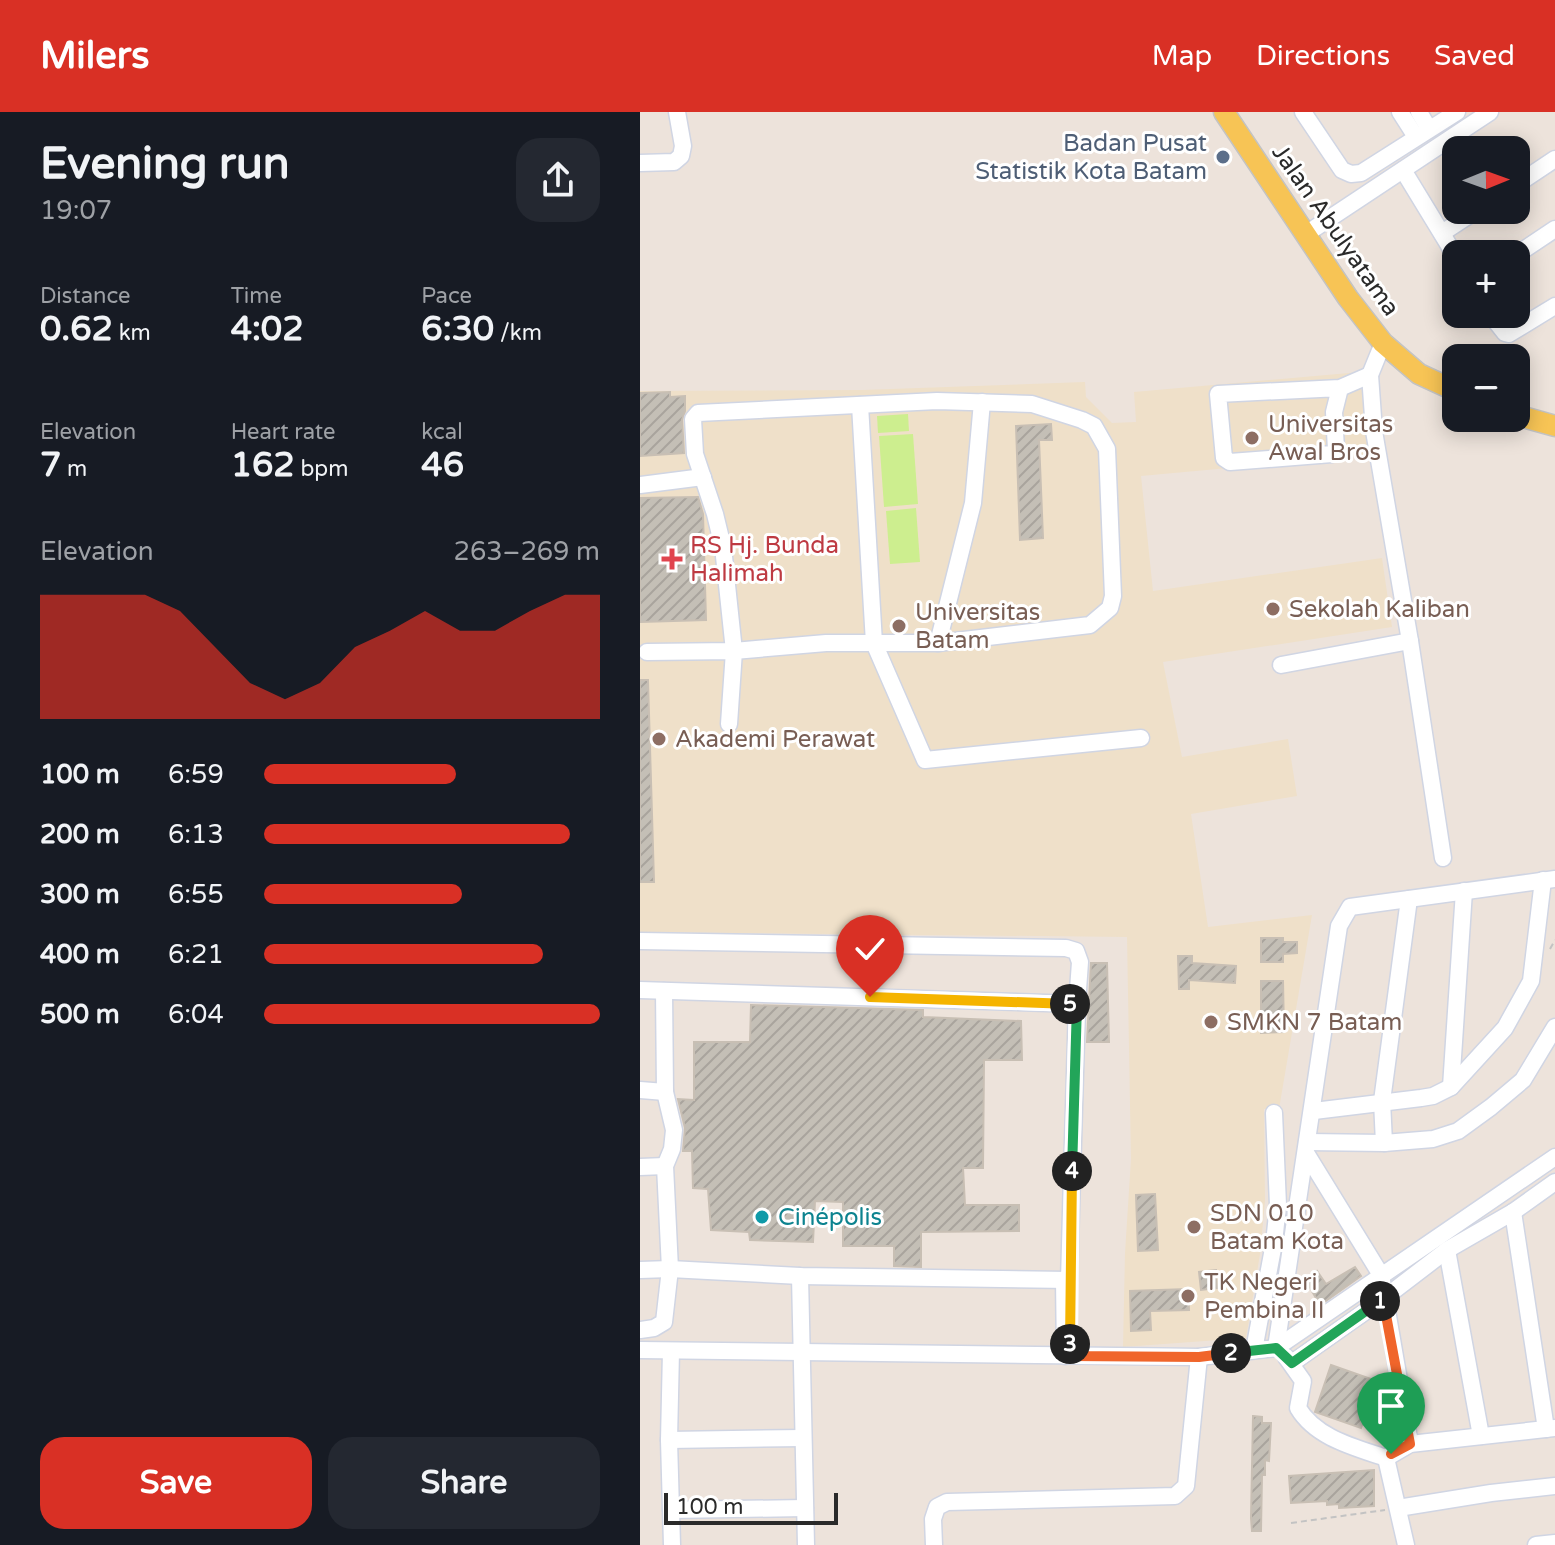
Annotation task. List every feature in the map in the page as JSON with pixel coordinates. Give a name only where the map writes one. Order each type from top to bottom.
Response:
[{"type":"main road","name":"Jalan Abulyatama","points":[[1224,112],[1383,343],[1419,374],[1442,385]]},
{"type":"main road","points":[[1530,419],[1555,426]]},
{"type":"street","points":[[640,163],[674,162],[681,156],[683,146],[677,112]]},
{"type":"street","points":[[1303,112],[1342,170],[1351,174],[1361,173],[1457,112]]},
{"type":"street","points":[[1400,112],[1423,133]]},
{"type":"street","points":[[1419,112],[1423,133]]},
{"type":"street","points":[[1306,234],[1490,112]]},
{"type":"street","points":[[1530,176],[1555,159]]},
{"type":"street","points":[[1403,170],[1446,240]]},
{"type":"street","points":[[1442,233],[1456,224]]},
{"type":"street","points":[[1530,246],[1555,229]]},
{"type":"street","points":[[1530,321],[1555,306]]},
{"type":"street","points":[[1501,328],[1509,334],[1519,328]]},
{"type":"street","points":[[1383,343],[1370,375],[1374,431],[1443,858]]},
{"type":"street","points":[[1340,388],[1334,412],[1336,450],[1332,454],[1230,462],[1224,458],[1218,394],[1340,388],[1370,375]]},
{"type":"street","points":[[647,652],[734,651],[826,643],[938,643],[1090,625],[1110,608],[1113,596],[1107,449],[1094,426],[1065,413],[1032,404],[982,402],[937,401],[698,413],[693,419],[695,454],[723,547],[734,651],[729,724]]},
{"type":"street","points":[[938,643],[973,503],[982,402]]},
{"type":"street","points":[[860,405],[874,643],[925,760],[1141,738]]},
{"type":"street","points":[[640,485],[703,477]]},
{"type":"street","points":[[1281,665],[1410,641]]},
{"type":"street","points":[[1276,1348],[1314,1111],[1339,926],[1350,907],[1549,879],[1531,981],[1505,1028],[1451,1087],[1433,1096],[1314,1111]]},
{"type":"street","points":[[1451,1087],[1464,891]]},
{"type":"street","points":[[1384,1143],[1382,1101],[1409,899]]},
{"type":"street","points":[[640,941],[1066,948],[1076,951],[1080,962],[1064,1280],[1065,1356]]},
{"type":"street","points":[[640,990],[1077,1004]]},
{"type":"street","points":[[640,1330],[654,1328],[664,1322],[670,1269],[665,1166],[672,1149],[674,1130],[665,1092],[664,991]]},
{"type":"street","points":[[1307,1148],[1433,1139],[1458,1131],[1523,1080],[1555,1027]]},
{"type":"street","points":[[640,1090],[665,1092]]},
{"type":"street","points":[[1254,1350],[1278,1205],[1274,1113]]},
{"type":"street","points":[[1307,1148],[1381,1275],[1410,1444]]},
{"type":"street","points":[[640,1350],[1199,1357],[1276,1348],[1555,1157]]},
{"type":"street","points":[[640,1167],[665,1166]]},
{"type":"street","points":[[1292,1363],[1447,1250],[1513,1212],[1555,1182]]},
{"type":"street","points":[[1278,1205],[1298,1208]]},
{"type":"street","points":[[1276,1348],[1292,1363],[1303,1381],[1298,1408],[1306,1421],[1338,1442],[1386,1458],[1410,1444],[1550,1428],[1513,1212]]},
{"type":"street","points":[[1274,1243],[1292,1245]]},
{"type":"street","points":[[1447,1250],[1481,1436]]},
{"type":"street","points":[[640,1270],[1064,1280]]},
{"type":"street","points":[[800,1276],[806,1545]]},
{"type":"street","points":[[671,1351],[669,1440],[672,1545]]},
{"type":"street","points":[[934,1545],[933,1519],[937,1507],[947,1502],[1175,1496],[1186,1486],[1199,1357]]},
{"type":"street","points":[[669,1440],[803,1438]]},
{"type":"street","points":[[1386,1458],[1406,1545]]},
{"type":"street","points":[[1398,1508],[1555,1486]]},
{"type":"street","points":[[671,1510],[805,1508]]},
{"type":"street","points":[[1536,1545],[1555,1543]]},
{"type":"path","points":[[1291,1523],[1398,1508]]},
{"type":"shaded area","name":"Universitas Batam","points":[[1360,372],[1368,455],[1141,476],[1153,591],[1382,558],[1392,627],[1163,662],[1182,757],[1288,739],[1297,796],[1191,814],[1208,927],[1312,915],[1279,1109],[1264,1109],[1265,1201],[1246,1338],[1123,1347],[1131,1159],[1127,937],[640,932],[640,391],[862,390],[1085,382],[1086,397],[1112,423],[1136,422],[1134,392]]},
{"type":"green space","points":[[908,414],[909,431],[878,433],[877,416]]},
{"type":"green space","points":[[913,434],[918,504],[884,507],[879,436]]},
{"type":"green space","points":[[916,508],[920,562],[890,564],[886,511]]},
{"type":"building","points":[[670,392],[670,397],[685,396],[682,420],[684,453],[640,456],[640,393]]},
{"type":"building","points":[[1051,424],[1052,440],[1039,440],[1043,538],[1020,540],[1016,426]]},
{"type":"building","name":"RS Hj. Bunda Halimah","points":[[698,497],[703,514],[706,620],[640,622],[640,498]]},
{"type":"building","points":[[640,680],[648,680],[654,882],[640,882]]},
{"type":"building","points":[[1261,938],[1283,938],[1283,942],[1297,942],[1297,953],[1283,954],[1283,962],[1261,962]]},
{"type":"building","points":[[1178,956],[1192,956],[1192,963],[1236,966],[1235,983],[1189,980],[1189,989],[1179,989]]},
{"type":"building","points":[[1091,963],[1107,963],[1109,1042],[1087,1042]]},
{"type":"building","points":[[1261,981],[1283,981],[1284,1032],[1261,1033]]},
{"type":"building","points":[[751,1005],[923,1010],[923,1017],[1021,1021],[1022,1060],[984,1060],[983,1168],[963,1168],[965,1205],[1019,1205],[1019,1231],[921,1232],[921,1267],[894,1266],[894,1246],[843,1246],[843,1202],[815,1201],[813,1242],[750,1240],[749,1232],[711,1230],[708,1189],[693,1188],[692,1151],[683,1151],[685,1128],[678,1099],[694,1100],[694,1042],[750,1042]]},
{"type":"building","points":[[1155,1194],[1158,1250],[1138,1251],[1136,1195]]},
{"type":"building","points":[[1355,1267],[1361,1276],[1320,1305],[1305,1279],[1317,1271],[1326,1284]]},
{"type":"building","points":[[1216,1270],[1217,1288],[1201,1290],[1199,1272]]},
{"type":"building","points":[[1188,1289],[1189,1310],[1150,1311],[1151,1330],[1131,1331],[1130,1291]]},
{"type":"building","points":[[1331,1365],[1377,1381],[1361,1428],[1315,1412]]},
{"type":"building","points":[[1253,1416],[1262,1417],[1262,1423],[1271,1423],[1269,1461],[1265,1460],[1265,1475],[1262,1475],[1261,1531],[1252,1531],[1251,1518]]},
{"type":"building","points":[[1374,1470],[1374,1506],[1339,1508],[1339,1504],[1327,1505],[1327,1501],[1291,1503],[1289,1476]]},
{"type":"place","name":"Badan Pusat Statistik Kota Batam","points":[[1223,157]]},
{"type":"place","name":"Universitas Awal Bros","points":[[1252,438]]},
{"type":"place","name":"RS Hj. Bunda Halimah","points":[[672,559]]},
{"type":"place","name":"Sekolah Kaliban","points":[[1273,609]]},
{"type":"place","name":"Universitas Batam","points":[[899,626]]},
{"type":"place","name":"Akademi Perawat","points":[[659,739]]},
{"type":"place","name":"SMKN 7 Batam","points":[[1211,1022]]},
{"type":"place","name":"Cinépolis","points":[[762,1217]]},
{"type":"place","name":"SDN 010 Batam Kota","points":[[1194,1227]]},
{"type":"place","name":"TK Negeri Pembina II","points":[[1188,1296]]},
{"type":"route","points":[[870,997],[1077,1004],[1069,1280],[1070,1356],[1199,1357],[1276,1348],[1292,1363],[1383,1299],[1410,1444],[1391,1454]]}]
